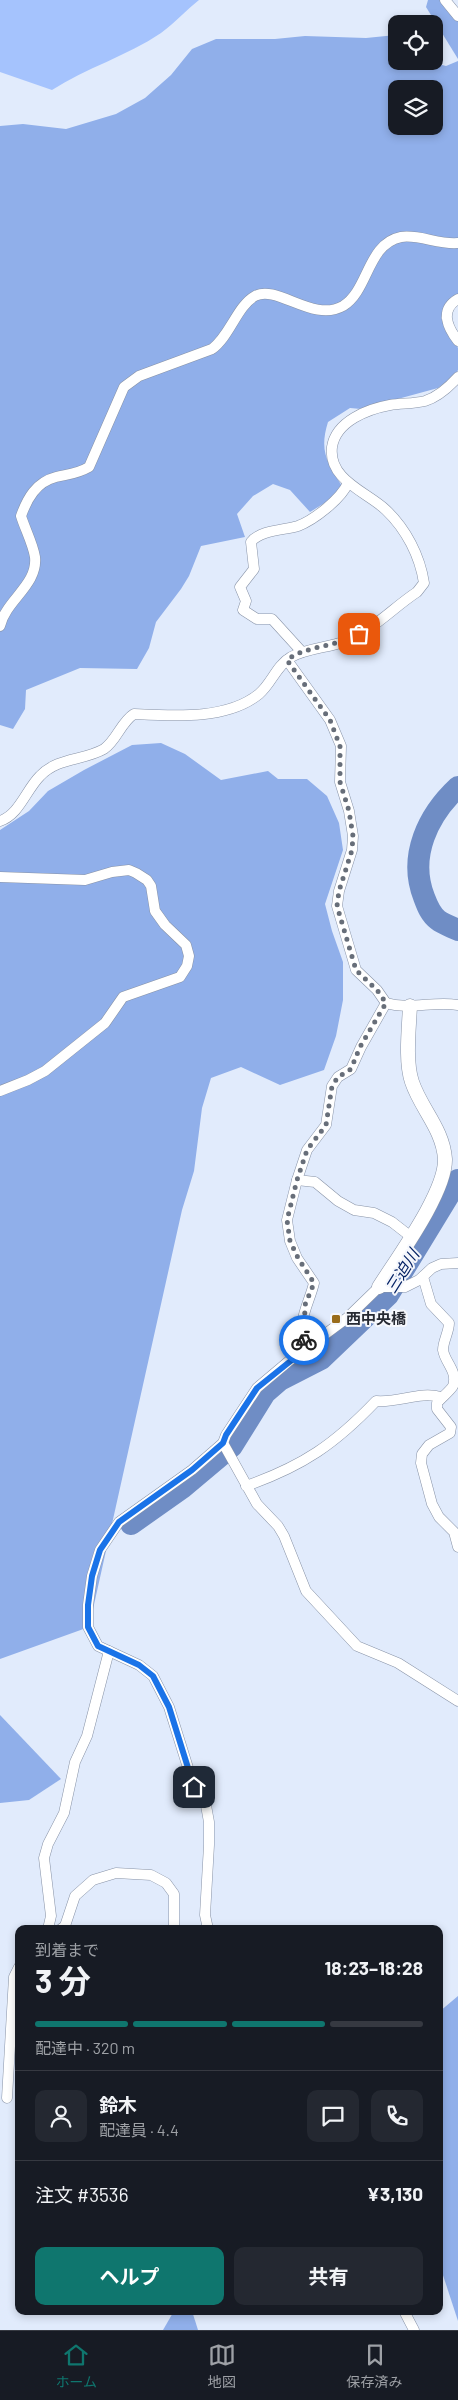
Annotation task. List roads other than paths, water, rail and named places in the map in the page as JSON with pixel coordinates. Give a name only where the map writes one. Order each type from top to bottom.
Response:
[{"type":"street","points":[[445,0],[458,16]]},
{"type":"street","points":[[0,626],[4,614],[28,582],[35,568],[35,555],[21,516],[28,496],[41,484],[54,477],[78,474],[89,467],[124,387],[139,376],[212,349],[220,343],[247,304],[256,295],[270,294],[308,308],[328,310],[344,306],[355,294],[380,250],[393,240],[410,237],[435,243],[458,243]]},
{"type":"street","points":[[458,299],[450,307],[446,319],[447,325],[458,341]]},
{"type":"street","points":[[0,822],[10,818],[39,776],[50,766],[101,750],[110,744],[134,714],[197,714],[230,709],[248,702],[261,692],[281,664],[287,660],[302,652],[347,641],[417,592],[424,583],[422,569],[413,546],[387,511],[348,484],[333,462],[332,448],[343,427],[356,417],[389,405],[424,401],[444,391],[458,377]]},
{"type":"street","points":[[302,652],[272,619],[257,619],[242,610],[246,601],[240,587],[254,569],[251,542],[257,536],[300,525],[335,501],[344,493],[348,484]]},
{"type":"street","points":[[287,660],[330,720],[340,746],[340,782],[349,811],[353,836],[352,850],[339,891],[337,906],[356,970],[377,990],[386,1003],[395,1006],[458,1004]]},
{"type":"street","points":[[0,877],[85,880],[112,872],[129,870],[136,872],[147,880],[151,886],[155,911],[186,945],[189,956],[187,966],[180,977],[123,997],[105,1023],[46,1071],[0,1090]]},
{"type":"street","points":[[308,1347],[302,1338],[305,1305],[314,1283],[294,1250],[287,1220],[307,1150],[326,1125],[332,1086],[338,1077],[351,1069],[360,1047],[386,1003]]},
{"type":"street","points":[[410,1006],[411,1080],[417,1095],[442,1139],[445,1160],[441,1180],[434,1199],[410,1236],[385,1286],[257,1388],[226,1435],[225,1448],[257,1504],[278,1526],[284,1536],[306,1591],[357,1646],[398,1663],[458,1701]]},
{"type":"street","points":[[297,1180],[316,1182],[338,1201],[354,1210],[374,1213],[392,1222],[410,1236]]},
{"type":"street","points":[[385,1286],[405,1287],[432,1268],[442,1264],[458,1263]]},
{"type":"street","points":[[423,1276],[431,1304],[449,1323],[443,1348],[456,1377],[453,1385],[437,1403],[437,1409],[451,1427],[450,1433],[429,1445],[422,1454],[421,1463],[432,1504],[439,1517],[454,1532],[458,1545]]},
{"type":"street","points":[[246,1486],[280,1474],[318,1452],[350,1428],[376,1401],[392,1402],[430,1394],[442,1397]]},
{"type":"street","points":[[207,1925],[205,1915],[209,1822],[204,1800],[194,1787],[169,1707],[153,1676],[139,1665],[98,1646],[88,1627],[92,1576],[100,1550],[119,1522],[225,1448]]},
{"type":"street","points":[[49,1925],[51,1916],[44,1858],[48,1844],[64,1813],[74,1762],[87,1736],[109,1651]]},
{"type":"street","points":[[65,1925],[75,1896],[93,1880],[116,1873],[151,1875],[166,1883],[174,1894],[174,1925]]},
{"type":"street","points":[[7,2098],[15,1976]]},
{"type":"street","points":[[406,2315],[414,2330]]},
{"type":"waterway","name":"三迫川","points":[[458,787],[447,798],[430,823],[424,837],[418,866],[424,897],[431,912],[435,918],[458,930]]},
{"type":"waterway","name":"三迫川","points":[[131,1524],[182,1488],[232,1446],[265,1393],[280,1380],[321,1359],[388,1295],[458,1180]]},
{"type":"place","name":"西中央橋","points":[[336,1319]]}]
